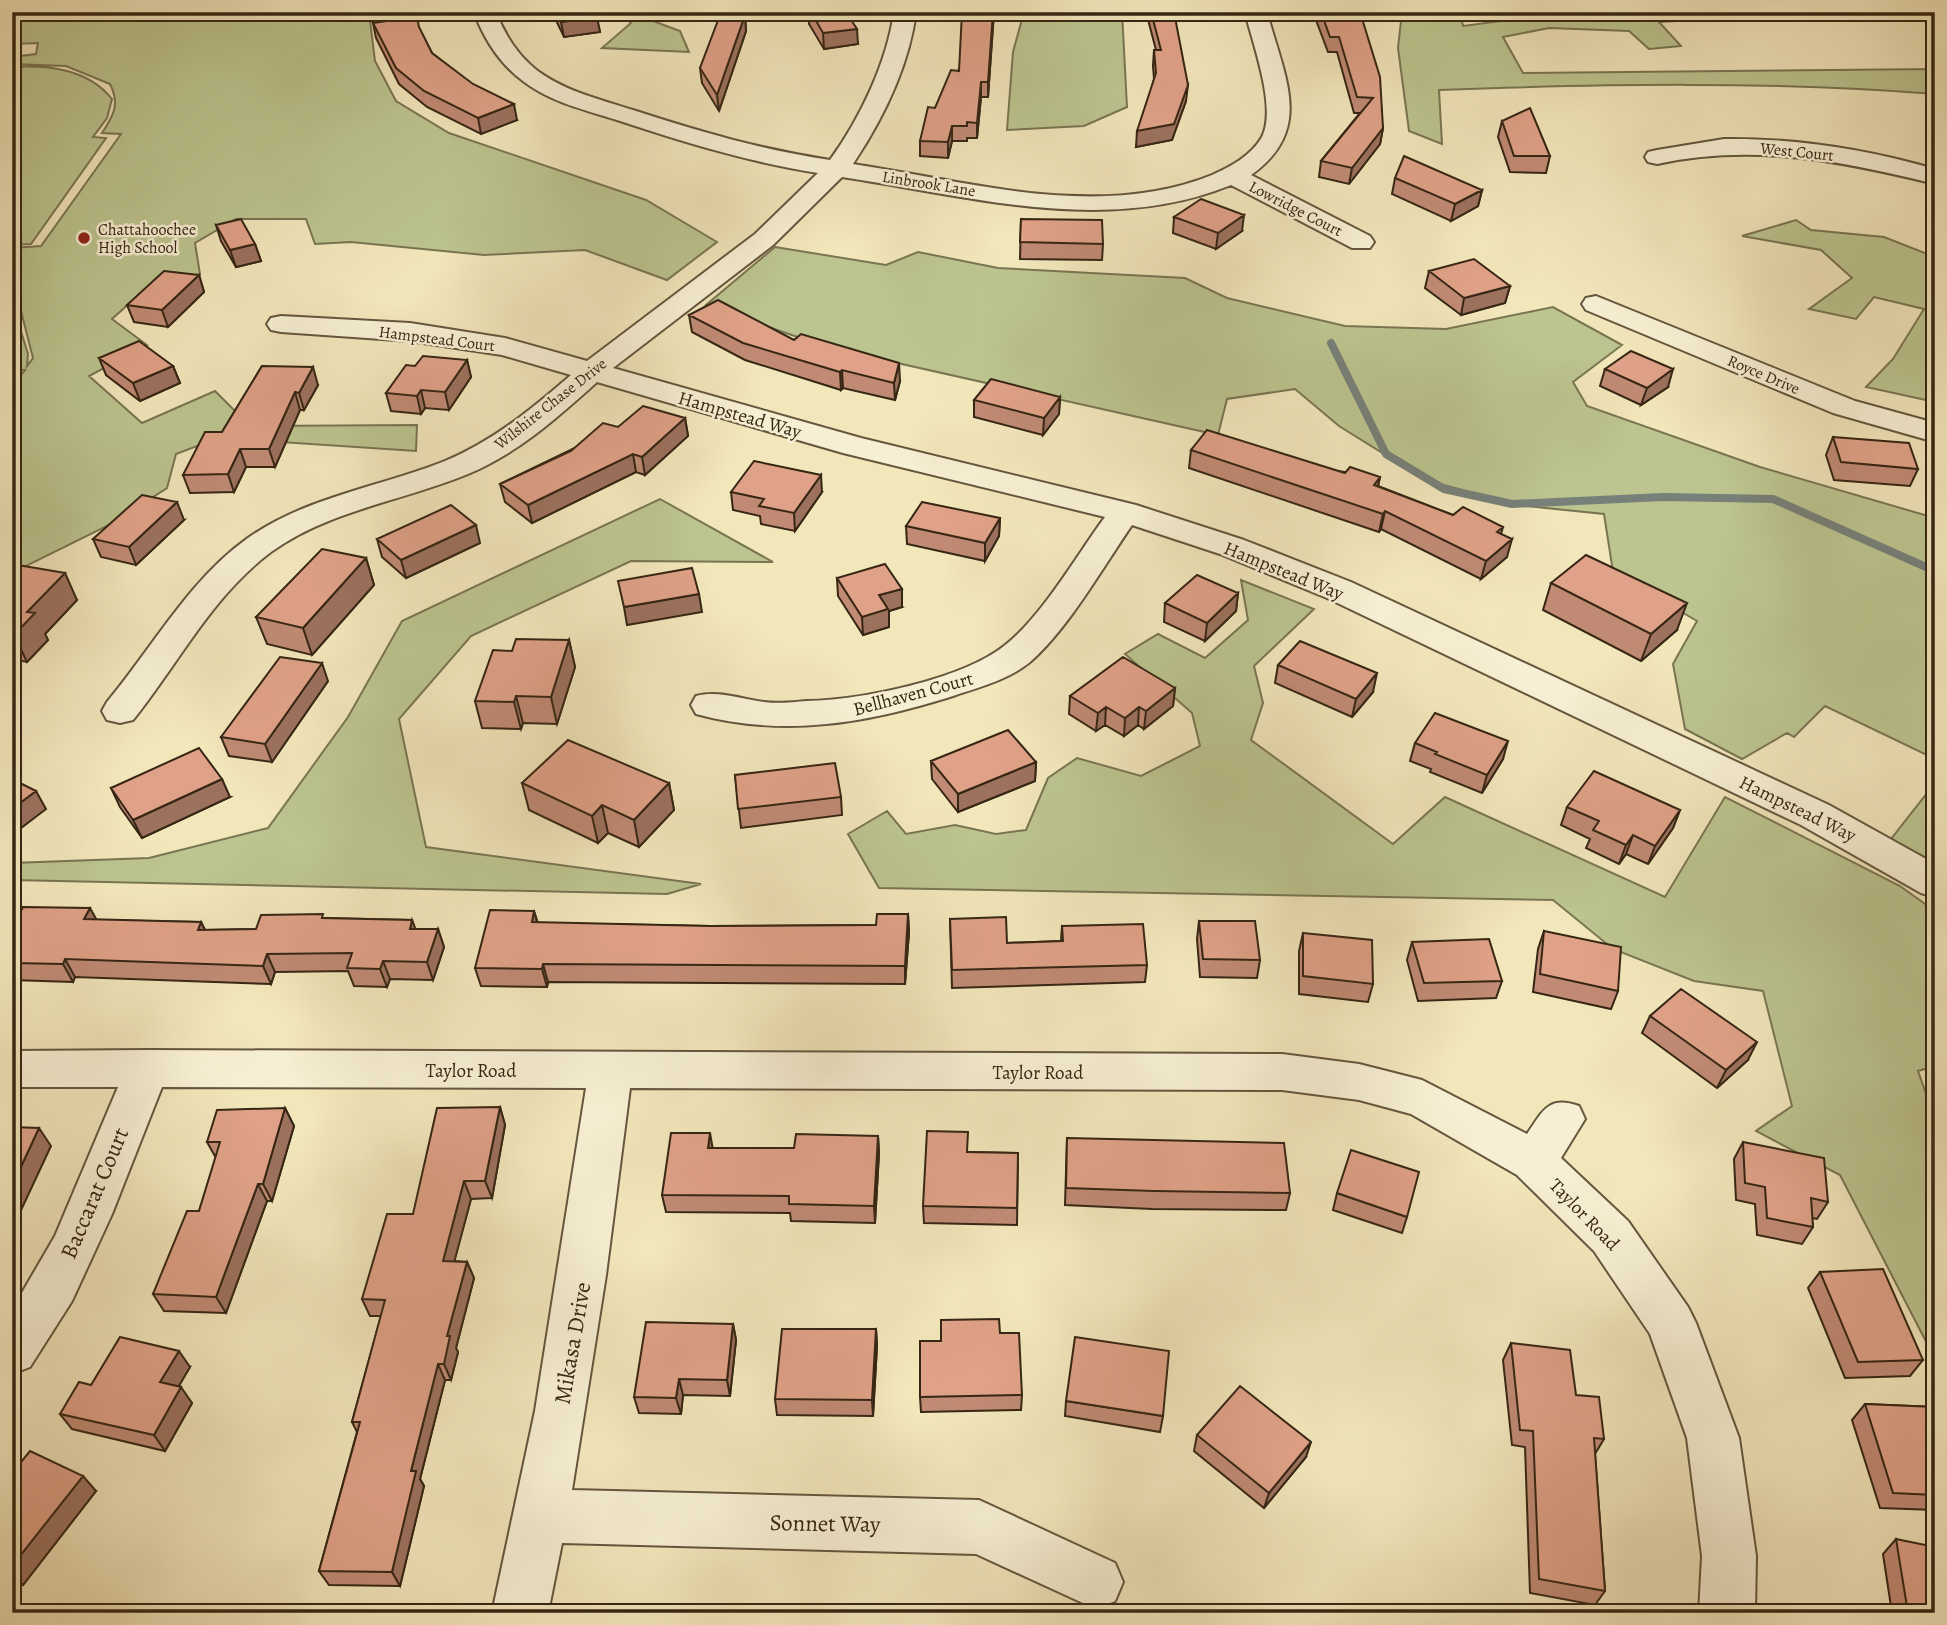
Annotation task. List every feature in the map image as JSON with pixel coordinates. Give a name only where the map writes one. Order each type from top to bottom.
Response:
[{"type":"street","name":"Linbrook Lane","points":[[485,12],[510,59],[523,71],[571,97],[715,145],[1026,199],[1082,203],[1166,196],[1232,175],[1266,152],[1280,125],[1280,109],[1256,12]]},
{"type":"street","name":"Wilshire Chase Drive","points":[[120,710],[146,681],[219,581],[261,544],[316,515],[427,480],[484,454],[516,434],[590,372],[784,223],[838,168],[895,62],[905,12]]},
{"type":"street","name":"West Court","points":[[1657,157],[1686,148],[1716,145],[1767,147],[1868,160],[1935,177]]},
{"type":"street","name":"Lowridge Court","points":[[1232,175],[1361,242]]},
{"type":"street","name":"Royce Drive","points":[[1596,304],[1844,407],[1935,433]]},
{"type":"street","name":"Hampstead Court","points":[[281,324],[457,337],[505,347],[590,372]]},
{"type":"street","name":"Hampstead Way","points":[[590,372],[854,446],[1027,485],[1125,512],[1232,547],[1339,590],[1815,815],[1935,882]]},
{"type":"street","name":"Bellhaven Court","points":[[709,705],[767,715],[838,713],[897,701],[990,671],[1016,655],[1035,636],[1125,512]]},
{"type":"street","name":"Baccarat Court","points":[[12,1351],[25,1334],[77,1243],[109,1156],[148,1068]]},
{"type":"street","name":"Taylor Road","points":[[12,1069],[1282,1072],[1359,1083],[1422,1097],[1533,1161],[1611,1236],[1671,1322],[1713,1438],[1729,1556],[1727,1613]]},
{"type":"street","name":"Mikasa Drive","points":[[520,1613],[542,1516],[582,1289],[610,1071]]},
{"type":"street","points":[[1533,1161],[1563,1119]]},
{"type":"street","name":"Sonnet Way","points":[[542,1516],[979,1527],[1096,1582]]},
{"type":"green space","points":[[12,12],[369,12],[375,61],[396,101],[449,133],[646,200],[717,242],[667,280],[585,250],[484,255],[351,242],[315,244],[306,219],[236,219],[195,243],[200,274],[151,284],[112,319],[147,345],[89,376],[142,423],[215,391],[250,426],[417,425],[416,451],[218,438],[176,454],[167,488],[111,524],[12,573],[12,387],[25,370],[12,369],[12,302],[28,354],[27,366],[33,358],[12,276],[12,248],[41,246],[121,134],[102,133],[110,121],[115,104],[110,84],[66,66],[12,64],[12,57],[36,54],[38,43],[12,44]]},
{"type":"green space","points":[[621,12],[638,12],[637,15],[680,31],[689,52],[602,48],[631,23]]},
{"type":"green space","points":[[1024,12],[1122,12],[1127,107],[1084,126],[1007,130],[1013,52]]},
{"type":"green space","points":[[1402,12],[1460,12],[1463,26],[1571,12],[1716,12],[1731,18],[1659,22],[1681,46],[1649,49],[1629,31],[1549,28],[1503,37],[1523,73],[1935,69],[1935,94],[1811,87],[1687,85],[1439,90],[1442,144],[1409,131],[1398,48]]},
{"type":"green space","points":[[12,67],[54,68],[80,75],[112,99],[107,118],[93,137],[106,138],[31,244],[12,245]]},
{"type":"green space","points":[[1796,220],[1811,230],[1884,237],[1935,257],[1935,402],[1866,387],[1893,359],[1924,309],[1874,297],[1856,319],[1809,309],[1852,278],[1821,250],[1742,236]]},
{"type":"green space","points":[[775,247],[886,265],[918,252],[998,268],[1185,278],[1227,298],[1345,326],[1446,329],[1553,307],[1622,345],[1573,382],[1587,406],[1760,467],[1935,518],[1935,759],[1825,706],[1794,737],[1787,733],[1742,759],[1685,729],[1673,664],[1697,621],[1613,572],[1604,514],[1516,505],[1426,480],[1339,426],[1295,389],[1227,399],[1218,435],[826,347],[706,305]]},
{"type":"green space","points":[[660,499],[773,562],[631,561],[471,636],[399,719],[426,847],[701,884],[667,894],[12,880],[12,863],[149,858],[268,828],[348,717],[402,621]]},
{"type":"green space","points":[[1241,580],[1314,609],[1254,666],[1263,703],[1251,740],[1393,844],[1445,797],[1665,897],[1725,797],[1900,886],[1935,911],[1935,1066],[1918,1071],[1929,1102],[1935,1108],[1935,1359],[1840,1175],[1756,1131],[1792,1106],[1763,991],[1694,981],[1613,949],[1553,900],[879,888],[848,834],[887,811],[906,834],[955,825],[996,834],[1026,830],[1048,778],[1077,758],[1141,776],[1200,746],[1192,713],[1125,654],[1158,634],[1205,658],[1248,620]]},
{"type":"green space","points":[[1935,783],[1935,867],[1891,839]]},
{"type":"building","points":[[385,12],[416,12],[419,27],[432,53],[473,84],[514,104],[478,118],[424,91],[396,68],[373,23],[387,21]]},
{"type":"building","points":[[556,12],[595,12],[597,17],[561,22]]},
{"type":"building","points":[[811,12],[846,12],[857,29],[823,33]]},
{"type":"building","points":[[962,12],[993,12],[988,82],[981,82],[977,123],[967,122],[967,126],[952,126],[948,142],[920,141],[928,107],[935,108],[951,70],[959,71]]},
{"type":"building","points":[[1151,12],[1174,12],[1188,85],[1174,124],[1137,131],[1156,73],[1154,50],[1161,50]]},
{"type":"building","points":[[1321,12],[1360,12],[1380,77],[1383,128],[1352,168],[1321,161],[1373,98],[1357,97],[1339,37],[1330,37]]},
{"type":"building","points":[[720,15],[745,15],[717,95],[700,68]]},
{"type":"building","points":[[1530,108],[1550,156],[1514,156],[1502,121]]},
{"type":"building","points":[[1404,156],[1482,190],[1455,204],[1395,178]]},
{"type":"building","points":[[1201,199],[1244,215],[1218,233],[1174,217]]},
{"type":"building","points":[[241,219],[255,244],[230,250],[216,225]]},
{"type":"building","points":[[1021,219],[1102,220],[1103,244],[1020,242]]},
{"type":"building","points":[[1474,259],[1510,286],[1464,298],[1429,271]]},
{"type":"building","points":[[164,271],[199,275],[162,310],[127,305]]},
{"type":"building","points":[[718,300],[794,340],[801,334],[899,363],[894,383],[842,370],[840,372],[743,343],[689,315]]},
{"type":"building","points":[[139,341],[173,366],[133,383],[99,358]]},
{"type":"building","points":[[1631,351],[1673,369],[1647,388],[1605,369]]},
{"type":"building","points":[[423,356],[467,360],[445,392],[421,390],[417,396],[386,393],[406,365],[415,366]]},
{"type":"building","points":[[262,366],[313,367],[299,393],[295,392],[269,449],[240,449],[228,474],[183,475],[205,432],[222,432]]},
{"type":"building","points":[[991,379],[1060,397],[1044,418],[974,400]]},
{"type":"building","points":[[643,406],[685,418],[642,457],[633,454],[528,505],[500,484],[571,451],[603,423],[618,427]]},
{"type":"building","points":[[1207,430],[1345,473],[1350,467],[1380,477],[1374,485],[1453,515],[1463,507],[1503,527],[1497,532],[1512,539],[1486,561],[1385,511],[1383,514],[1191,450]]},
{"type":"building","points":[[1833,437],[1909,443],[1918,469],[1841,462]]},
{"type":"building","points":[[754,461],[821,475],[794,513],[759,506],[764,499],[731,492]]},
{"type":"building","points":[[142,495],[177,502],[129,547],[93,539]]},
{"type":"building","points":[[922,502],[1000,518],[985,543],[906,526]]},
{"type":"building","points":[[451,505],[476,525],[401,560],[377,539]]},
{"type":"building","points":[[322,549],[366,558],[303,628],[256,617]]},
{"type":"building","points":[[1586,555],[1687,603],[1651,634],[1551,583]]},
{"type":"building","points":[[12,564],[65,573],[27,612],[35,613],[14,635],[12,634]]},
{"type":"building","points":[[885,564],[902,589],[879,595],[888,609],[862,617],[837,578]]},
{"type":"building","points":[[692,568],[699,594],[624,607],[618,581]]},
{"type":"building","points":[[1197,575],[1238,593],[1207,623],[1165,603]]},
{"type":"building","points":[[516,639],[569,640],[551,697],[516,696],[514,702],[475,701],[493,650],[512,651]]},
{"type":"building","points":[[1300,641],[1377,673],[1356,699],[1278,665]]},
{"type":"building","points":[[280,657],[322,663],[265,744],[221,737]]},
{"type":"building","points":[[1123,657],[1175,688],[1146,711],[1139,707],[1125,718],[1106,707],[1098,713],[1070,696]]},
{"type":"building","points":[[1435,713],[1508,741],[1487,775],[1415,743]]},
{"type":"building","points":[[1008,730],[1036,762],[958,794],[931,761]]},
{"type":"building","points":[[568,740],[669,783],[634,820],[602,805],[592,816],[522,783]]},
{"type":"building","points":[[199,748],[222,779],[133,820],[111,788]]},
{"type":"building","points":[[835,763],[841,797],[738,809],[735,775]]},
{"type":"building","points":[[1594,771],[1680,810],[1655,846],[1633,835],[1626,845],[1593,830],[1599,821],[1567,807]]},
{"type":"building","points":[[12,779],[36,791],[12,809]]},
{"type":"building","points":[[23,907],[90,908],[84,919],[201,922],[198,930],[256,929],[261,915],[323,914],[322,918],[412,920],[410,929],[438,929],[427,962],[383,961],[380,969],[347,968],[352,953],[267,954],[263,966],[65,959],[63,964],[12,963],[12,928]]},
{"type":"building","points":[[490,910],[534,911],[532,922],[710,926],[876,925],[877,914],[908,914],[905,966],[543,964],[542,969],[475,968]]},
{"type":"building","points":[[1006,917],[1007,943],[1063,941],[1062,926],[1143,924],[1147,965],[952,970],[950,919]]},
{"type":"building","points":[[1199,921],[1255,921],[1260,960],[1203,959]]},
{"type":"building","points":[[1544,931],[1621,947],[1618,991],[1540,974]]},
{"type":"building","points":[[1303,933],[1372,940],[1373,984],[1303,976]]},
{"type":"building","points":[[1489,939],[1502,981],[1424,983],[1412,942]]},
{"type":"building","points":[[1681,989],[1757,1042],[1726,1070],[1650,1016]]},
{"type":"building","points":[[500,1107],[485,1181],[464,1181],[443,1261],[467,1262],[447,1336],[450,1336],[444,1364],[438,1364],[411,1471],[416,1471],[392,1572],[319,1571],[360,1422],[352,1422],[385,1300],[362,1299],[387,1214],[413,1214],[437,1108]]},
{"type":"building","points":[[285,1108],[263,1184],[258,1184],[216,1297],[153,1294],[187,1211],[199,1211],[220,1142],[207,1142],[217,1110]]},
{"type":"building","points":[[12,1127],[39,1128],[12,1186]]},
{"type":"building","points":[[927,1131],[968,1132],[967,1152],[1018,1153],[1017,1208],[923,1206]]},
{"type":"building","points":[[671,1133],[710,1133],[708,1148],[794,1148],[796,1134],[878,1136],[874,1206],[789,1204],[789,1196],[662,1195]]},
{"type":"building","points":[[1067,1138],[1284,1143],[1290,1193],[1066,1188]]},
{"type":"building","points":[[1743,1142],[1824,1158],[1828,1202],[1811,1198],[1813,1227],[1767,1218],[1765,1187],[1745,1183]]},
{"type":"building","points":[[1351,1150],[1419,1172],[1407,1217],[1337,1193]]},
{"type":"building","points":[[1883,1269],[1923,1360],[1858,1362],[1820,1272]]},
{"type":"building","points":[[999,1319],[1000,1333],[1019,1333],[1022,1395],[920,1397],[920,1341],[941,1341],[941,1320]]},
{"type":"building","points":[[646,1322],[733,1324],[727,1380],[679,1379],[676,1398],[634,1397]]},
{"type":"building","points":[[782,1329],[876,1329],[872,1400],[775,1399]]},
{"type":"building","points":[[120,1337],[179,1351],[160,1382],[181,1387],[154,1435],[60,1414],[79,1382],[91,1385]]},
{"type":"building","points":[[1075,1337],[1169,1351],[1163,1416],[1066,1401]]},
{"type":"building","points":[[1511,1343],[1570,1350],[1576,1395],[1599,1397],[1604,1439],[1594,1438],[1605,1591],[1539,1579],[1533,1431],[1520,1430]]},
{"type":"building","points":[[1240,1386],[1311,1442],[1269,1493],[1197,1435]]},
{"type":"building","points":[[1865,1404],[1935,1407],[1935,1495],[1893,1493]]},
{"type":"building","points":[[30,1451],[83,1476],[12,1566],[12,1473]]},
{"type":"building","points":[[1896,1539],[1935,1547],[1935,1613],[1908,1613]]},
{"type":"waterway","points":[[1331,343],[1386,454],[1444,489],[1512,504],[1663,497],[1773,499],[1935,571]]},
{"type":"place","name":"Chattahoochee High School","points":[[84,238]]}]
